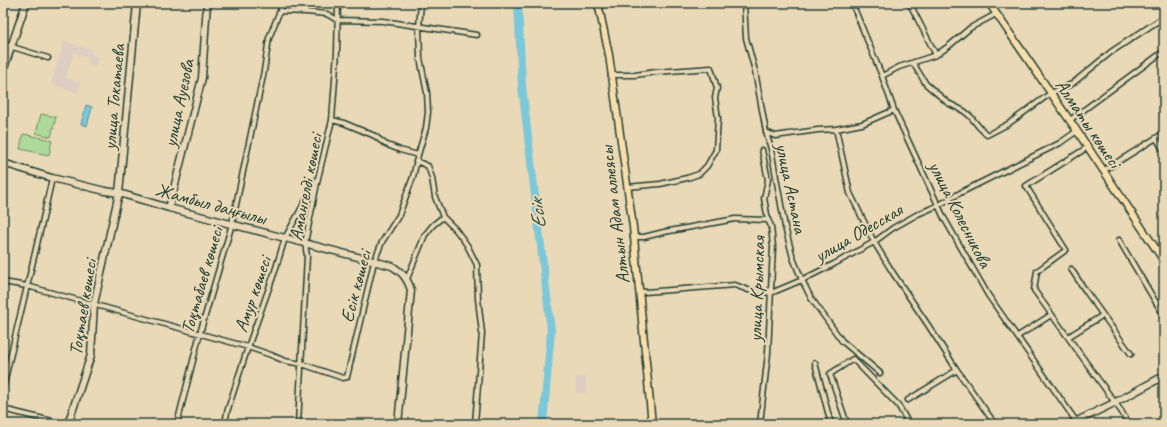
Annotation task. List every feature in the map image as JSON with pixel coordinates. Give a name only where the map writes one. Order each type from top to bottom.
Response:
[{"type":"main road","name":"Алтын Адам аллеясы","points":[[598,3],[612,75],[634,237],[652,424]]},
{"type":"main road","name":"Алматы көшесі","points":[[989,3],[1077,130],[1164,261]]},
{"type":"street","points":[[3,71],[26,3]]},
{"type":"street","name":"улица Токатаева","points":[[119,193],[137,3]]},
{"type":"street","name":"улица Ауезова","points":[[168,208],[202,78],[207,3]]},
{"type":"street","name":"Тоқтабаев көшесі","points":[[177,424],[200,333],[232,224],[264,71],[269,38],[283,3]]},
{"type":"street","name":"Амангелді көшесі","points":[[298,424],[308,256],[305,243],[318,178],[332,120],[337,52],[338,3]]},
{"type":"street","name":"Есік көшесі","points":[[302,364],[343,378],[347,377],[374,262],[382,242],[399,215],[413,178],[416,161],[426,128],[428,112],[427,93],[420,58],[419,27],[421,3]]},
{"type":"street","name":"улица Астана","points":[[744,3],[746,38],[755,71],[785,227],[793,258],[811,298],[842,340],[880,373]]},
{"type":"street","name":"улица Колесникова","points":[[852,3],[882,76],[894,110],[944,218],[988,295],[1018,336],[1073,423]]},
{"type":"street","points":[[910,4],[936,55]]},
{"type":"street","points":[[280,11],[327,14],[337,20],[383,21],[477,35]]},
{"type":"street","points":[[882,76],[899,67],[936,55],[970,28],[996,14]]},
{"type":"street","points":[[913,63],[926,84],[948,103],[964,111],[970,116],[987,135],[1008,124],[1051,93],[1072,84],[1111,52],[1164,17]]},
{"type":"street","points":[[3,44],[48,58]]},
{"type":"street","points":[[1070,120],[1164,52]]},
{"type":"street","points":[[612,75],[635,75],[711,68],[717,88],[715,98],[718,118],[716,150],[707,166],[699,174],[687,178],[660,184],[627,187]]},
{"type":"street","points":[[766,132],[775,136],[836,129],[862,124],[894,110]]},
{"type":"street","points":[[332,120],[344,123],[375,136],[385,144],[418,155]]},
{"type":"street","points":[[836,129],[850,193],[862,220],[893,273],[957,370],[995,424]]},
{"type":"street","name":"улица Одесская","points":[[771,293],[834,264],[874,242],[893,228],[918,214],[1060,143],[1077,130]]},
{"type":"street","points":[[1104,171],[1164,133]]},
{"type":"street","points":[[1156,138],[1164,151]]},
{"type":"street","points":[[1088,148],[1026,186],[1066,250],[1037,271],[1034,290],[1114,403],[1122,411],[1128,424]]},
{"type":"street","points":[[762,150],[768,180],[764,198],[768,220]]},
{"type":"street","points":[[416,161],[428,166],[432,178],[435,197],[443,217],[456,230],[467,245],[477,266],[478,299],[482,333],[476,424]]},
{"type":"street","name":"Жамбыл даңғылы","points":[[3,163],[52,178],[119,193],[168,208],[392,266],[399,270],[407,279]]},
{"type":"street","points":[[3,388],[52,178]]},
{"type":"street","name":"Амур көшесі","points":[[225,424],[227,412],[285,238],[318,178]]},
{"type":"street","name":"Тоқтаев көшесі","points":[[68,424],[91,355],[94,304],[119,193]]},
{"type":"street","points":[[398,424],[411,290],[407,279],[425,236],[433,225],[443,217]]},
{"type":"street","name":"улица Крымская","points":[[634,237],[644,237],[735,219],[768,220],[772,226],[773,247],[768,353],[760,424]]},
{"type":"street","points":[[1119,240],[1164,316]]},
{"type":"street","points":[[1071,268],[1102,315],[1131,354]]},
{"type":"street","points":[[3,282],[27,286],[200,333],[248,347],[285,361],[302,364]]},
{"type":"street","points":[[639,291],[645,292],[736,284],[748,290],[771,293]]},
{"type":"street","points":[[1018,336],[1051,315]]},
{"type":"street","points":[[1068,337],[1102,315]]},
{"type":"street","points":[[847,424],[830,374],[853,359],[898,405],[908,424]]},
{"type":"street","points":[[815,362],[831,424]]},
{"type":"street","points":[[908,400],[957,370]]},
{"type":"street","points":[[1073,423],[1164,376]]},
{"type":"street","points":[[3,410],[64,424]]},
{"type":"shaded area","points":[[64,41],[92,50],[91,54],[99,57],[96,67],[87,64],[89,58],[74,53],[66,78],[81,83],[78,93],[51,84]]},
{"type":"shaded area","points":[[576,376],[586,377],[586,393],[576,393]]},
{"type":"green space","points":[[41,114],[56,117],[51,137],[36,133]]},
{"type":"green space","points":[[23,134],[52,140],[49,155],[20,149]]},
{"type":"water","points":[[86,105],[92,107],[87,126],[81,124]]},
{"type":"waterway","name":"Есік","points":[[518,3],[522,86],[551,331],[543,424]]}]
